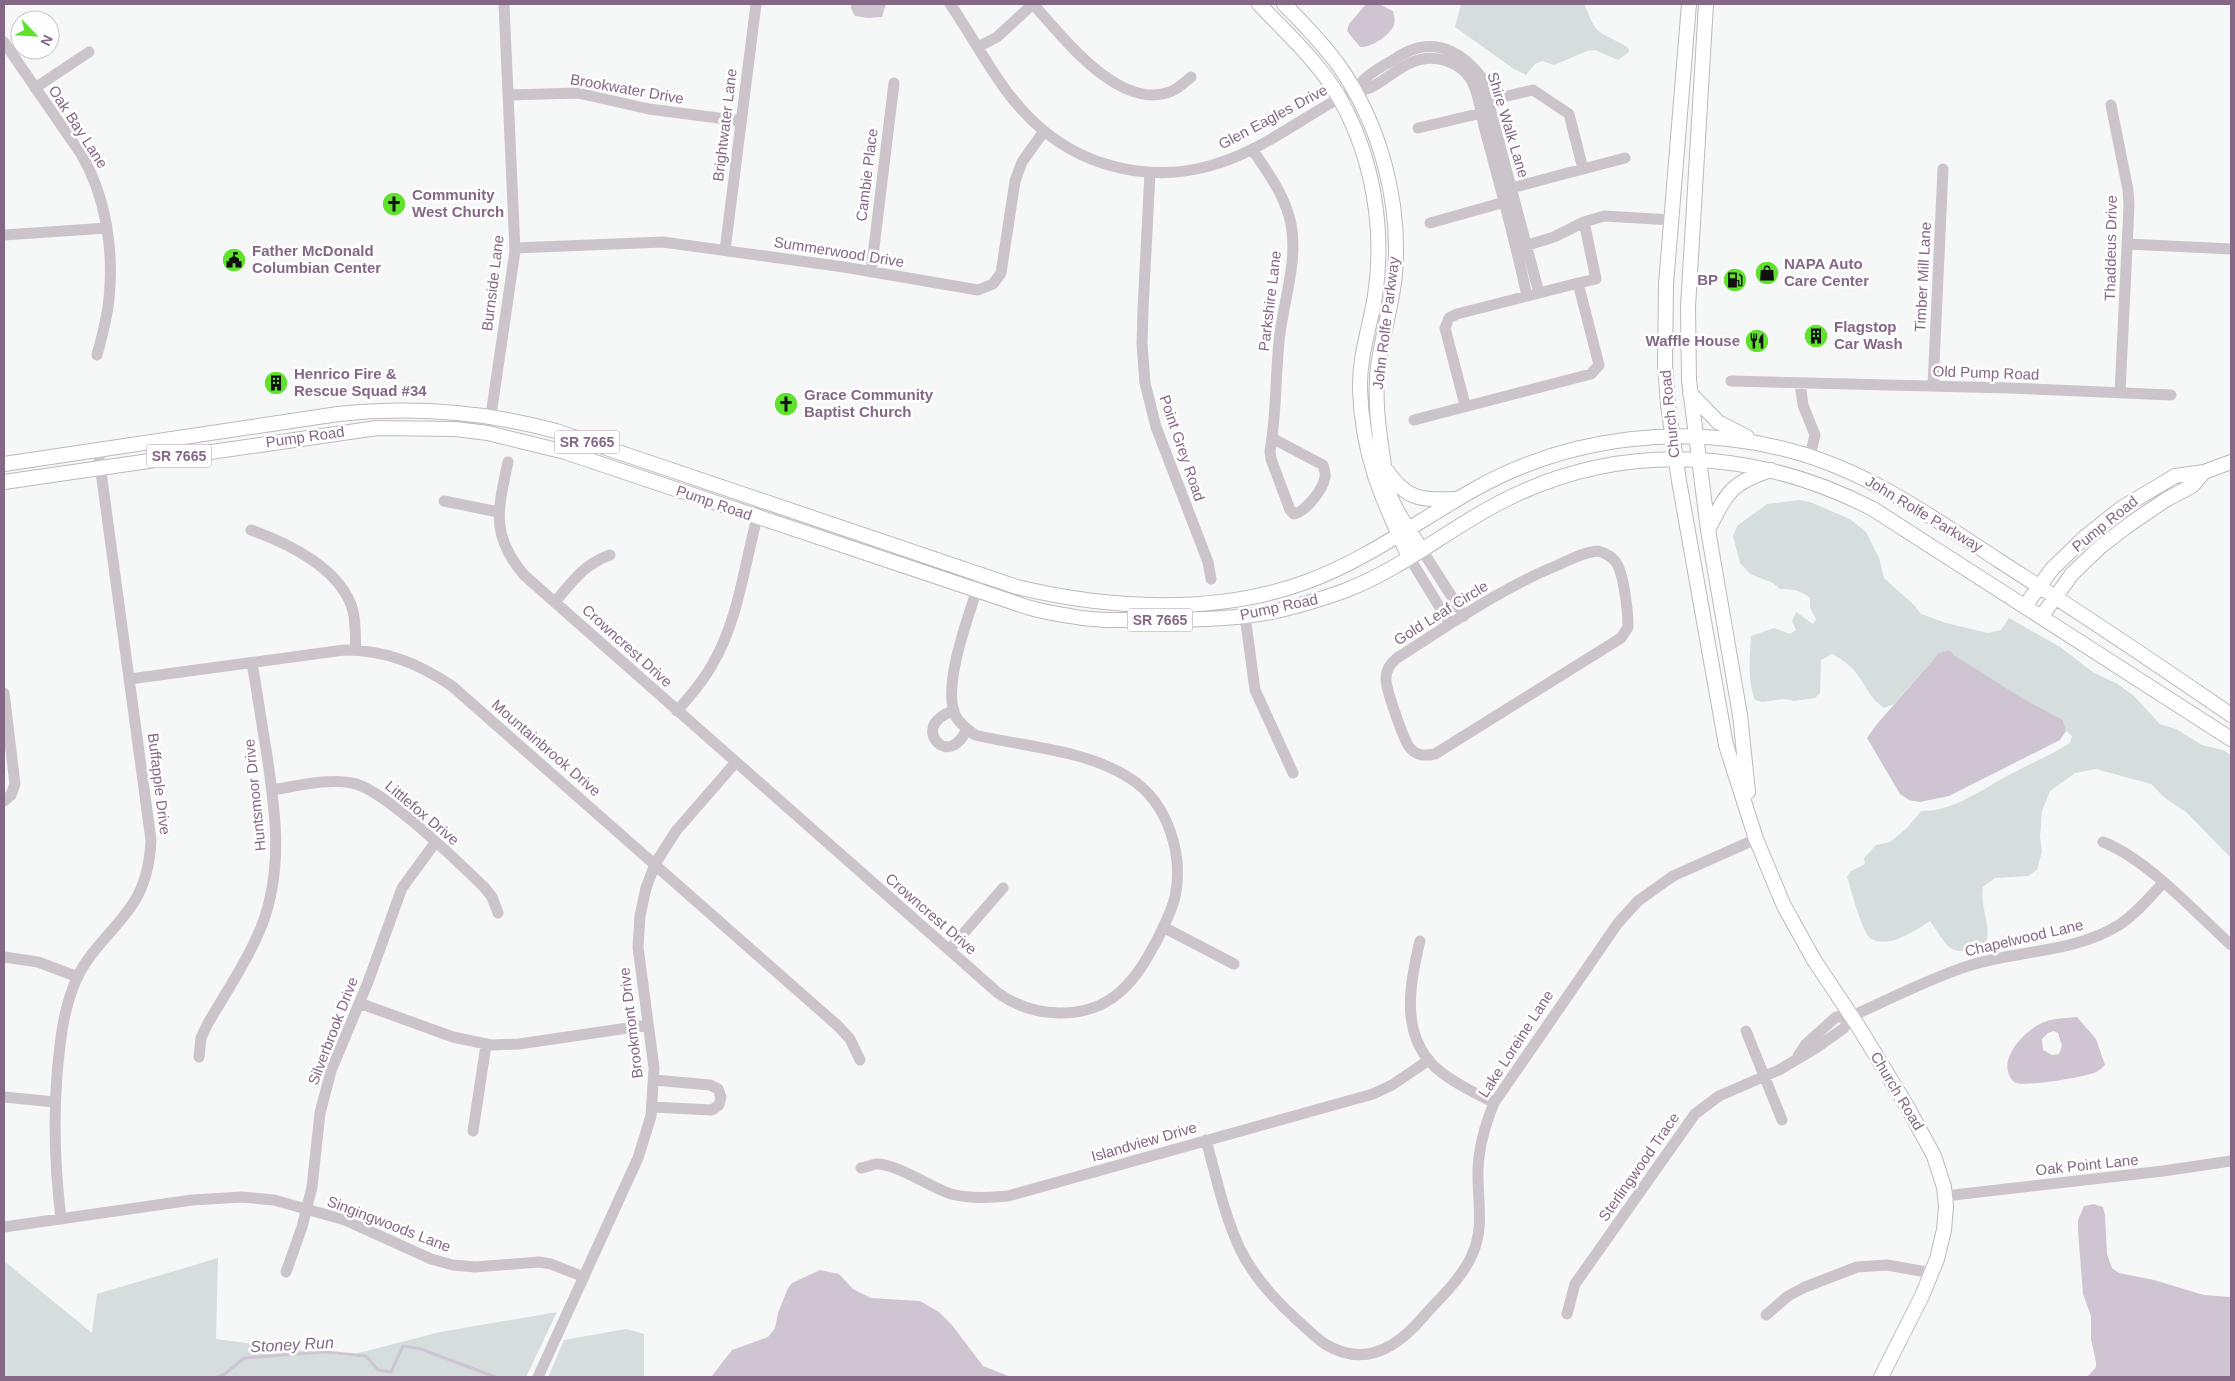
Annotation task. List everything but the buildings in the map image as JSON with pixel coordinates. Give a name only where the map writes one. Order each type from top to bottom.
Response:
[{"type":"main road","name":"John Rolfe Parkway","points":[[1260,4],[1313,60],[1339,98],[1360,144],[1368,170],[1377,212],[1378,245],[1377,279],[1362,352],[1360,388],[1364,431],[1372,472],[1384,507],[1403,532]]},
{"type":"main road","name":"John Rolfe Parkway","points":[[1284,4],[1327,50],[1355,91],[1372,128],[1384,161],[1395,228],[1394,280],[1376,386],[1378,430],[1385,479],[1403,532]]},
{"type":"main road","name":"Church Road","points":[[1689,4],[1666,284],[1667,395],[1675,460],[1726,745],[1756,839],[1784,906],[1814,960],[1852,1016],[1908,1108],[1934,1156],[1945,1196],[1944,1230],[1932,1273],[1881,1377]]},
{"type":"main road","name":"Church Road","points":[[1705,4],[1688,307],[1690,393],[1708,530],[1740,715],[1750,817]]},
{"type":"main road","points":[[1690,393],[1723,426],[1764,444]]},
{"type":"main road","name":"Pump Road","points":[[4,464],[338,414],[376,410],[425,410],[490,416],[556,431],[1016,587],[1075,599],[1139,604],[1189,604],[1280,591],[1304,583],[1362,558],[1403,532]]},
{"type":"main road","name":"Pump Road","points":[[4,482],[345,431],[404,427],[455,429],[488,433],[535,443],[904,565],[915,572],[976,592],[1027,608],[1072,617],[1163,620],[1245,616],[1288,607],[1344,591],[1365,582],[1422,550]]},
{"type":"main road","name":"John Rolfe Parkway","points":[[1403,532],[1457,499],[1511,471],[1569,450],[1628,439],[1672,436],[1695,436],[1764,444],[1810,456],[1889,490],[2231,715]]},
{"type":"main road","name":"John Rolfe Parkway","points":[[1422,550],[1499,503],[1578,472],[1620,464],[1675,460],[1717,460],[1773,470],[1826,487],[1873,509],[2231,738]]},
{"type":"main road","name":"Pump Road","points":[[2025,606],[2052,569],[2085,537],[2123,507],[2175,476],[2204,472],[2231,462]]},
{"type":"main road","points":[[1384,466],[1398,487],[1413,496],[1431,500],[1457,499]]},
{"type":"main road","points":[[1708,530],[1730,490],[1753,476],[1773,470]]},
{"type":"main road","name":"Pump Road","points":[[2042,617],[2072,574],[2100,547],[2167,499],[2192,486],[2204,472]]},
{"type":"main road","points":[[1403,532],[1422,550]]},
{"type":"main road","points":[[1403,532],[1409,557]]},
{"type":"street","name":"Burnside Lane","points":[[490,416],[515,248],[504,4]]},
{"type":"street","name":"Brightwater Lane","points":[[725,250],[756,4]]},
{"type":"street","name":"Glen Eagles Drive","points":[[950,4],[1014,101],[1044,131],[1065,146],[1085,157],[1110,166],[1150,173],[1194,170],[1223,162],[1252,149],[1339,98],[1355,91]]},
{"type":"street","points":[[978,47],[998,37],[1033,4],[1090,66],[1102,76],[1122,86],[1145,93],[1160,94],[1177,88],[1191,77]]},
{"type":"street","name":"Oak Bay Lane","points":[[4,42],[91,172],[101,195],[107,228],[109,298],[97,356]]},
{"type":"street","points":[[35,88],[89,52]]},
{"type":"street","name":"Shire Walk Lane","points":[[1355,91],[1368,89],[1422,59],[1439,59],[1452,63],[1466,74],[1484,107],[1533,295]]},
{"type":"street","name":"Cambie Place","points":[[871,272],[894,82]]},
{"type":"street","points":[[1418,128],[1533,90],[1569,114],[1583,169]]},
{"type":"street","name":"Brookwater Drive","points":[[508,95],[578,93],[650,109],[741,121]]},
{"type":"street","name":"Thaddeus Drive","points":[[2111,104],[2128,190],[2128,244],[2120,393]]},
{"type":"street","name":"Summerwood Drive","points":[[515,248],[653,242],[725,250],[978,290],[993,284],[1003,268],[1018,171],[1044,131]]},
{"type":"street","name":"Parkshire Lane","points":[[1252,149],[1281,192],[1289,216],[1293,237],[1292,258],[1280,333],[1272,438],[1271,459],[1290,510],[1297,514],[1302,512],[1322,487],[1325,477],[1323,465],[1272,438]]},
{"type":"street","points":[[1506,189],[1625,158]]},
{"type":"street","name":"Timber Mill Lane","points":[[1933,386],[1943,169]]},
{"type":"street","name":"Point Grey Road","points":[[1150,173],[1143,318],[1145,383],[1156,427],[1208,562],[1211,579]]},
{"type":"street","points":[[1430,223],[1510,201]]},
{"type":"street","points":[[1521,247],[1554,237],[1584,222],[1604,216],[1672,220]]},
{"type":"street","points":[[1465,405],[1445,328],[1449,318],[1457,314],[1596,279],[1584,222]]},
{"type":"street","points":[[4,235],[107,228]]},
{"type":"street","points":[[2128,244],[2231,248]]},
{"type":"street","points":[[1414,420],[1465,405],[1591,374],[1599,365],[1578,283]]},
{"type":"street","name":"Old Pump Road","points":[[1732,381],[2171,395]]},
{"type":"street","points":[[1800,383],[1804,405],[1815,435],[1810,456]]},
{"type":"street","name":"Buffapple Drive","points":[[61,1219],[55,1166],[55,1102],[61,1031],[67,1006],[78,977],[93,952],[133,903],[147,873],[150,856],[150,825],[98,450]]},
{"type":"street","name":"Crowncrest Drive","points":[[508,462],[498,512],[504,545],[514,563],[555,602],[998,993],[1020,1006],[1042,1012],[1073,1012],[1093,1007],[1120,993],[1140,970],[1163,927],[1175,896],[1176,858],[1170,832],[1162,814],[1142,788],[1129,778],[1100,762],[975,735],[967,730]]},
{"type":"street","points":[[677,710],[706,676],[731,624],[756,517],[762,500]]},
{"type":"street","points":[[444,501],[498,512]]},
{"type":"street","points":[[250,530],[298,551],[328,574],[342,588],[353,611],[356,650]]},
{"type":"street","points":[[1422,550],[1464,616]]},
{"type":"street","name":"Gold Leaf Circle","points":[[1598,551],[1610,556],[1618,567],[1628,627],[1621,638],[1614,643],[1435,754],[1420,755],[1409,747],[1405,740],[1386,686],[1387,671],[1397,658],[1464,616],[1543,571],[1579,556],[1598,551]]},
{"type":"street","points":[[555,602],[587,566],[595,560],[610,555]]},
{"type":"street","points":[[1409,557],[1450,624]]},
{"type":"street","points":[[954,710],[936,722],[932,731],[935,740],[943,746],[957,744],[967,730],[955,716],[953,690],[958,652],[966,620],[982,575]]},
{"type":"street","points":[[1245,616],[1255,690],[1294,773]]},
{"type":"street","name":"Mountainbrook Drive","points":[[130,680],[334,650],[356,650],[394,656],[412,662],[452,686],[838,1026],[850,1039],[860,1060]]},
{"type":"street","name":"Huntsmoor Drive","points":[[199,1057],[200,1038],[248,955],[262,924],[270,902],[277,856],[272,790],[252,663]]},
{"type":"street","points":[[4,693],[15,784],[11,795],[4,801]]},
{"type":"street","name":"Brookmont Drive","points":[[538,1377],[638,1158],[652,1107],[654,1080],[640,966],[638,930],[642,906],[655,864],[676,831],[736,762]]},
{"type":"street","name":"Littlefox Drive","points":[[272,790],[326,782],[355,783],[377,793],[484,887],[492,897],[498,913]]},
{"type":"street","name":"Lake Loreine Lane","points":[[1206,1140],[1231,1225],[1240,1248],[1256,1276],[1272,1297],[1325,1344],[1347,1353],[1373,1353],[1391,1347],[1403,1338],[1456,1280],[1472,1257],[1479,1233],[1479,1152],[1482,1134],[1494,1103],[1612,930],[1638,901],[1672,876],[1756,839]]},
{"type":"street","points":[[2103,842],[2122,849],[2163,883],[2231,945]]},
{"type":"street","name":"Silverbrook Drive","points":[[286,1272],[312,1187],[320,1113],[331,1070],[359,1003],[402,888],[435,843]]},
{"type":"street","name":"Chapelwood Lane","points":[[1852,1016],[1968,966],[2011,955],[2080,942],[2106,932],[2133,915],[2163,883]]},
{"type":"street","points":[[949,950],[1003,888]]},
{"type":"street","points":[[1163,927],[1234,964]]},
{"type":"street","points":[[1420,941],[1410,987],[1410,1012],[1419,1042],[1429,1060],[1440,1072],[1460,1086],[1494,1103]]},
{"type":"street","points":[[4,957],[38,962],[78,977]]},
{"type":"street","points":[[359,1003],[452,1037],[486,1045],[519,1044],[648,1025]]},
{"type":"street","name":"Sterlingwood Trace","points":[[1567,1314],[1576,1284],[1695,1114],[1719,1096],[1780,1070],[1797,1058],[1806,1044],[1836,1017],[1852,1016]]},
{"type":"street","points":[[1746,1031],[1782,1120]]},
{"type":"street","points":[[473,1131],[486,1045]]},
{"type":"street","name":"Islandview Drive","points":[[862,1168],[877,1164],[950,1193],[980,1198],[993,1198],[1021,1193],[1374,1094],[1392,1085],[1429,1060]]},
{"type":"street","points":[[652,1107],[712,1110],[719,1106],[721,1097],[718,1089],[710,1086],[654,1080]]},
{"type":"street","points":[[4,1097],[55,1102]]},
{"type":"street","name":"Oak Point Lane","points":[[1945,1196],[2162,1171],[2231,1161]]},
{"type":"street","name":"Singingwoods Lane","points":[[4,1227],[221,1197],[274,1200],[345,1220],[431,1259],[453,1265],[476,1267],[539,1262],[551,1264],[584,1277]]},
{"type":"street","points":[[1766,1315],[1788,1296],[1805,1287],[1857,1267],[1887,1265],[1932,1273]]},
{"type":"shaded area","points":[[851,4],[886,4],[882,17],[868,18],[855,16]]},
{"type":"shaded area","points":[[1366,4],[1379,4],[1393,11],[1394,23],[1390,31],[1378,41],[1369,46],[1360,47],[1347,31],[1349,24]]},
{"type":"shaded area","points":[[1461,4],[1584,4],[1597,29],[1626,46],[1629,52],[1618,60],[1595,50],[1587,51],[1554,65],[1542,61],[1535,64],[1526,75],[1514,69],[1455,27]]},
{"type":"shaded area","points":[[1799,500],[1810,502],[1850,519],[1866,532],[1879,558],[1884,578],[1914,605],[1921,614],[1946,623],[1988,633],[2001,630],[2009,618],[2060,647],[2094,673],[2116,683],[2133,695],[2160,724],[2176,729],[2202,745],[2223,750],[2231,755],[2231,858],[2186,812],[2165,798],[2151,784],[2096,769],[2075,773],[2050,791],[2042,811],[2040,837],[2042,851],[2037,870],[2028,876],[1995,878],[1983,887],[1982,895],[1988,933],[1984,947],[1956,951],[1946,944],[1930,921],[1893,941],[1881,942],[1870,938],[1860,918],[1847,877],[1851,871],[1865,864],[1864,858],[1876,845],[1890,842],[1907,828],[1921,811],[1944,808],[1965,800],[2070,743],[2072,736],[2066,731],[2063,720],[2024,699],[1954,655],[1950,650],[1939,653],[1894,704],[1884,708],[1873,698],[1853,670],[1844,661],[1832,654],[1821,660],[1820,693],[1815,698],[1794,701],[1784,699],[1762,702],[1755,700],[1750,677],[1751,636],[1774,628],[1790,634],[1796,630],[1792,621],[1796,612],[1813,624],[1816,619],[1810,608],[1810,598],[1806,595],[1796,590],[1780,589],[1773,583],[1750,574],[1740,563],[1733,536],[1737,526],[1767,504]]},
{"type":"shaded area","points":[[1950,650],[1954,655],[2024,699],[2063,720],[2066,731],[2060,740],[1949,796],[1920,802],[1909,800],[1900,794],[1867,738],[1939,653]]},
{"type":"shaded area","points":[[2077,1017],[2096,1039],[2105,1065],[2096,1072],[2068,1079],[2028,1084],[2014,1082],[2009,1074],[2007,1064],[2015,1046],[2022,1037],[2039,1024],[2047,1021]],"holes":[[[2054,1031],[2058,1033],[2062,1046],[2059,1054],[2052,1055],[2043,1050],[2042,1039],[2048,1033]]]},
{"type":"shaded area","points":[[2094,1204],[2103,1207],[2107,1254],[2112,1268],[2119,1273],[2154,1280],[2204,1295],[2231,1297],[2231,1377],[2087,1377],[2096,1367],[2096,1362],[2091,1339],[2091,1316],[2083,1294],[2078,1220],[2084,1206]]},
{"type":"shaded area","points":[[218,1258],[216,1339],[347,1356],[440,1332],[557,1312],[526,1377],[4,1377],[4,1261],[92,1333],[97,1294]]},
{"type":"shaded area","points":[[820,1270],[839,1274],[853,1289],[871,1298],[920,1301],[939,1312],[952,1325],[983,1366],[1011,1377],[711,1377],[732,1350],[768,1337],[775,1328],[778,1313],[788,1288],[792,1283]]},
{"type":"shaded area","points":[[626,1329],[644,1334],[644,1377],[548,1377],[564,1340]]},
{"type":"waterway","name":"Stoney Run","points":[[218,1377],[225,1374],[244,1358],[325,1352],[366,1356],[378,1370],[391,1372],[403,1346],[421,1349],[495,1377]]},
{"type":"place","name":"Community West Church","points":[[394,204]]},
{"type":"place","name":"Father McDonald Columbian Center","points":[[234,260]]},
{"type":"place","name":"NAPA Auto Care Center","points":[[1767,273]]},
{"type":"place","name":"BP","points":[[1735,280]]},
{"type":"place","name":"Flagstop Car Wash","points":[[1816,336]]},
{"type":"place","name":"Waffle House","points":[[1757,341]]},
{"type":"place","name":"Henrico Fire & Rescue Squad #34","points":[[276,383]]},
{"type":"place","name":"Grace Community Baptist Church","points":[[786,404]]}]
